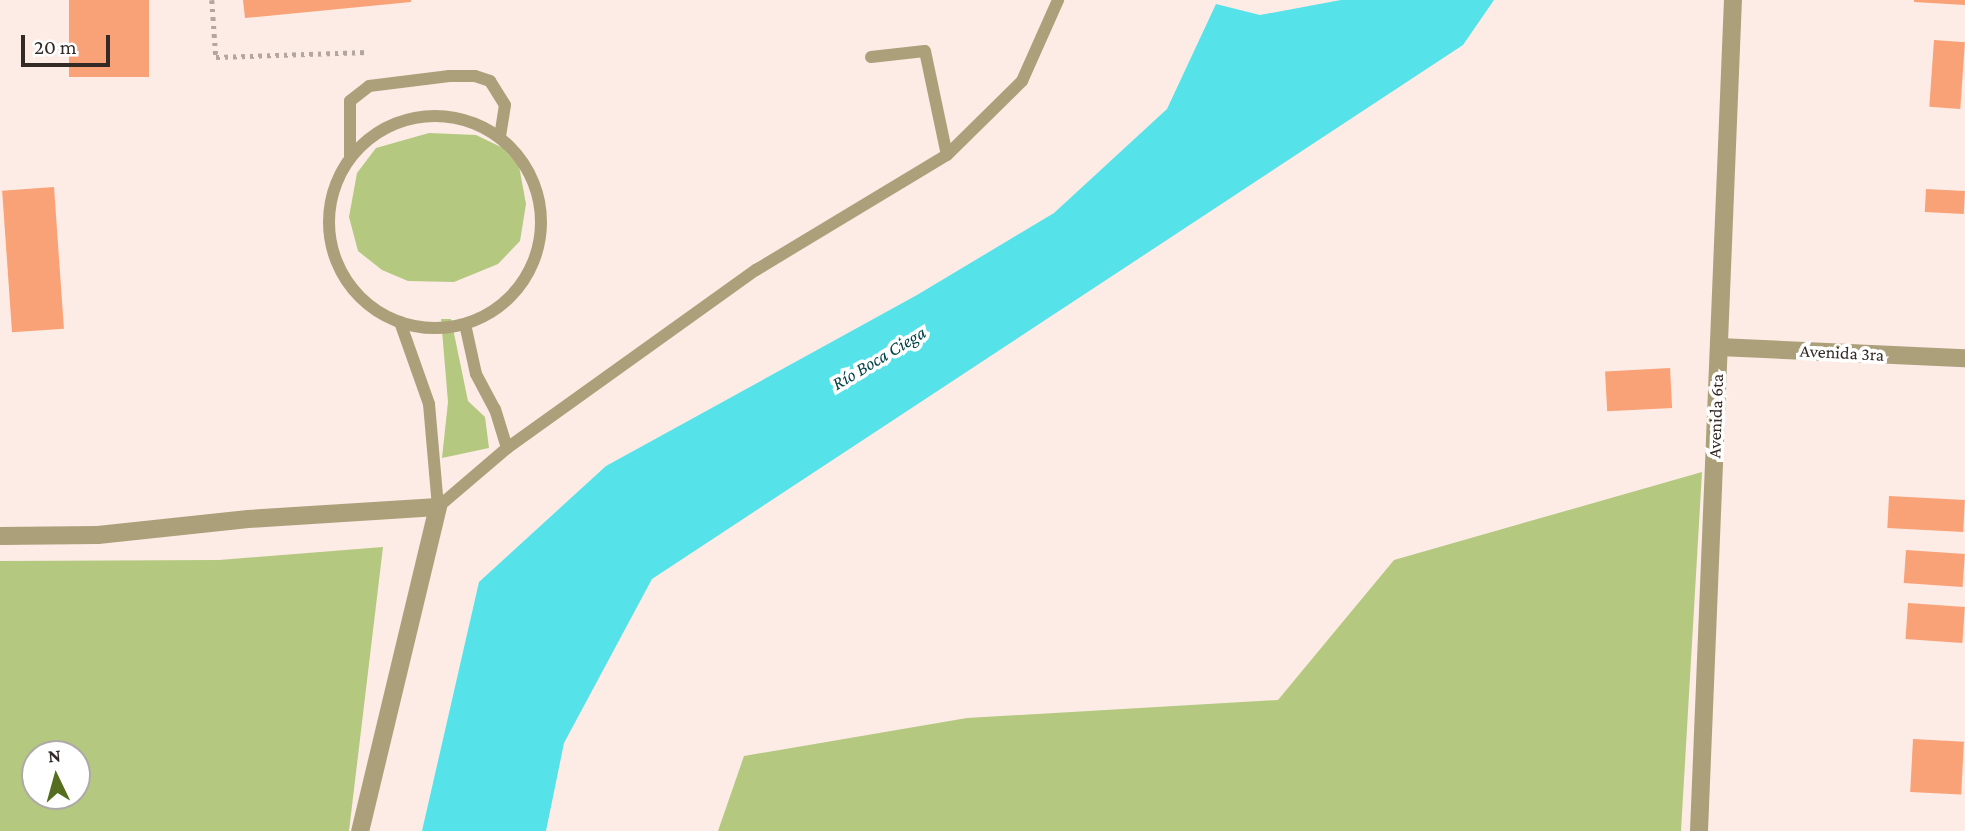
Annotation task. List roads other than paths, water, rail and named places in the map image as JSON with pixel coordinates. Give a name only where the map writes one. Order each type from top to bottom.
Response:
[{"type":"street","name":"Avenida 6ta","points":[[1699,831],[1733,0]]},
{"type":"street","name":"Avenida 3ra","points":[[1719,347],[1965,358]]},
{"type":"street","points":[[0,536],[97,535],[248,519],[438,507],[360,831]]},
{"type":"lane","points":[[438,507],[507,448],[756,270],[947,155],[1022,81],[1058,0]]},
{"type":"lane","points":[[871,57],[925,51],[947,155]]},
{"type":"lane","points":[[350,158],[349,102],[369,86],[449,76],[475,76],[490,81],[505,105],[500,137]]},
{"type":"lane","points":[[438,116],[470,121],[500,137],[523,161],[537,191],[542,224],[536,257],[520,286],[496,309],[465,324],[433,328],[400,322],[371,306],[348,283],[333,253],[328,220],[334,187],[350,158],[374,135],[405,120],[438,116]]},
{"type":"lane","points":[[400,322],[429,404],[438,507]]},
{"type":"lane","points":[[465,324],[476,374],[495,409],[507,448]]},
{"type":"water","name":"Río Boca Ciega","points":[[1341,0],[1494,0],[1463,45],[652,579],[564,743],[546,831],[422,831],[479,582],[606,466],[917,295],[1054,213],[1167,109],[1216,4],[1260,15]]}]
